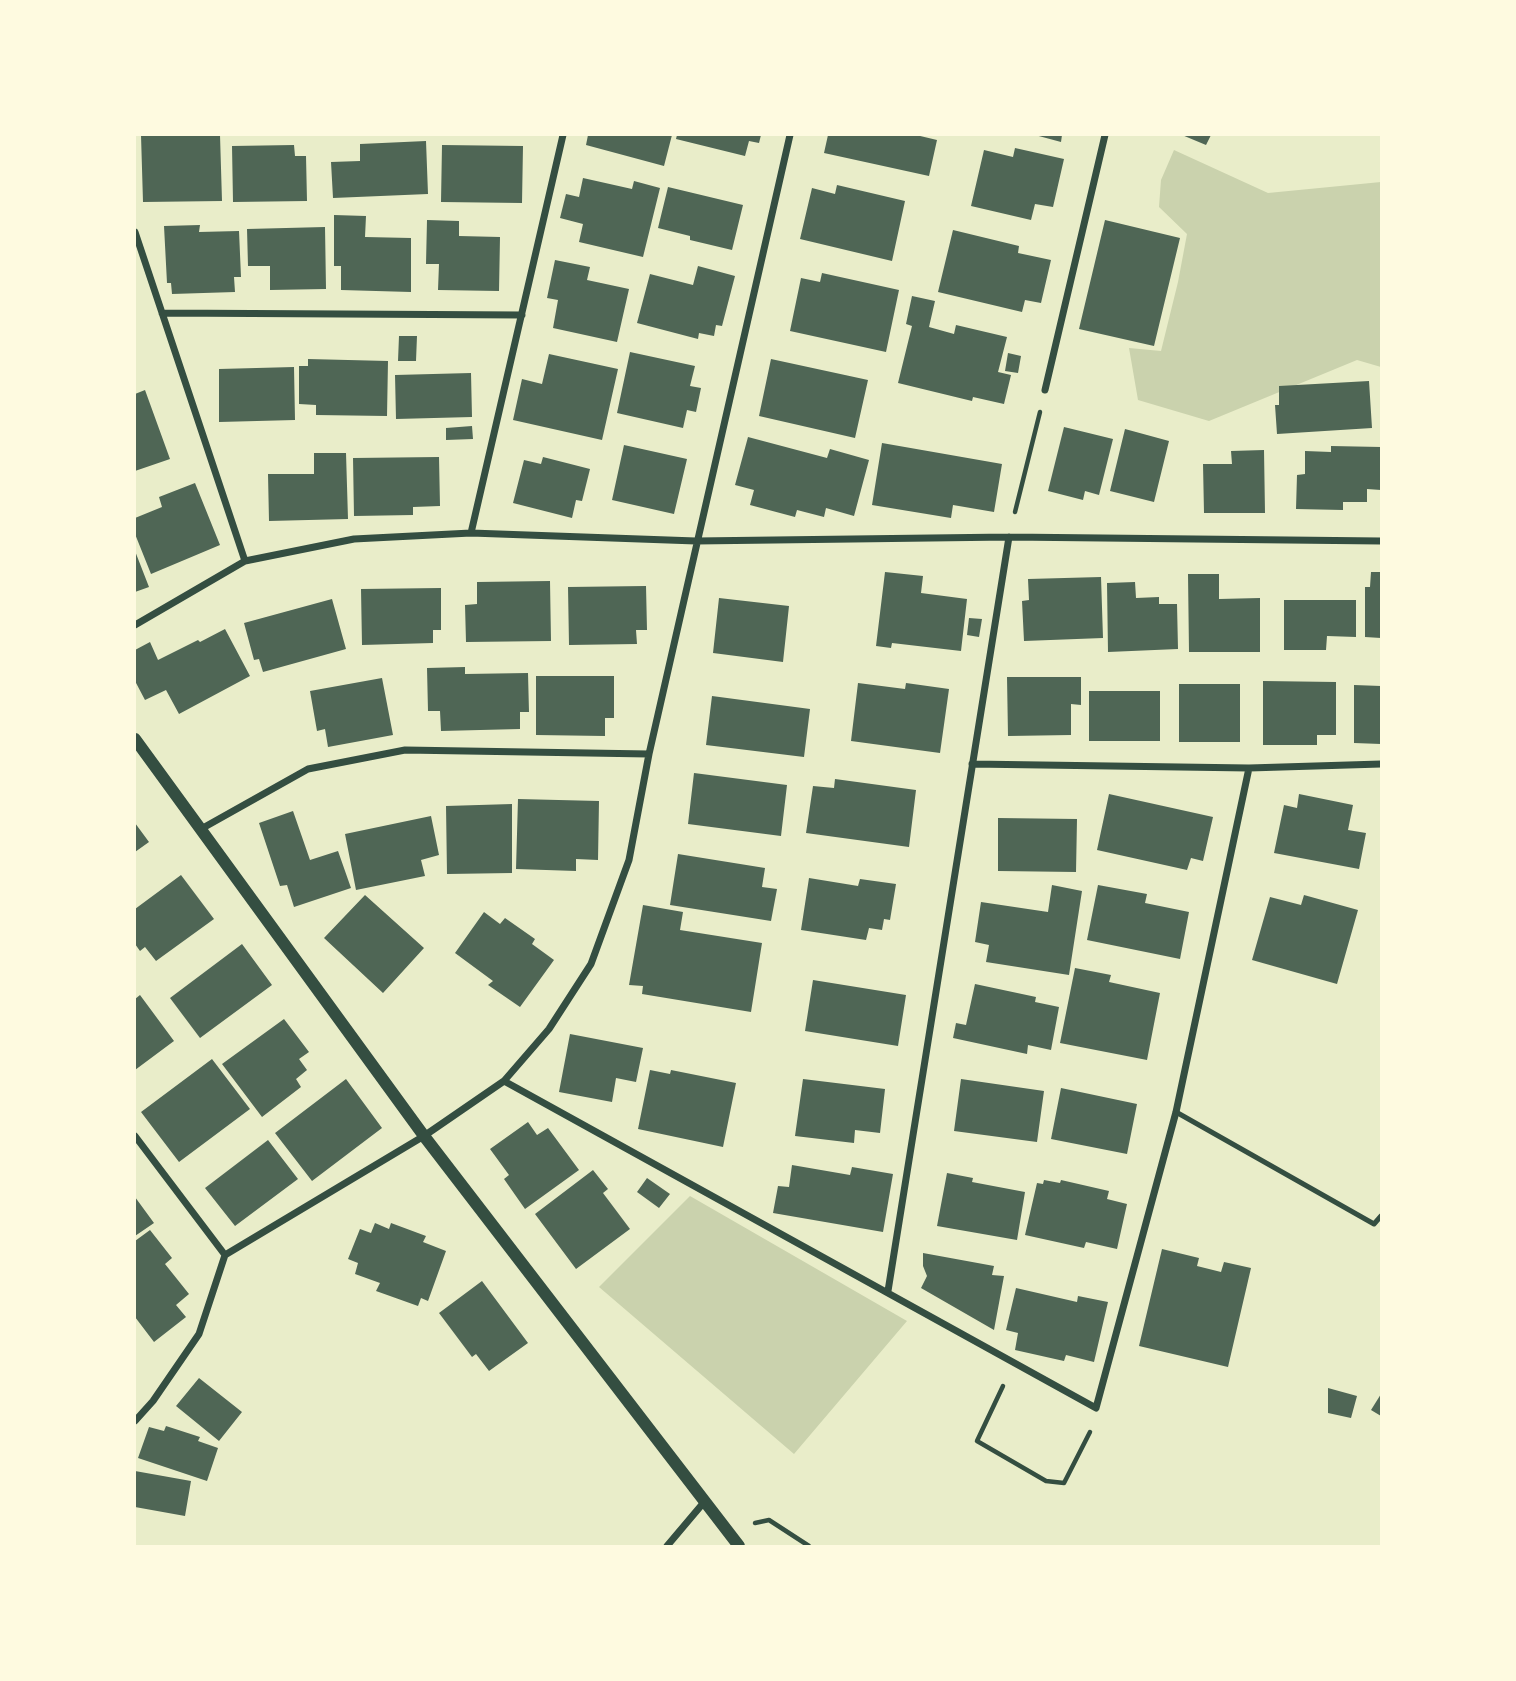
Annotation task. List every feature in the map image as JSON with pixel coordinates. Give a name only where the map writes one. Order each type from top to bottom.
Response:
[{"type":"street","points":[[471,533],[563,135]]},
{"type":"street","points":[[135,1421],[153,1401],[199,1334],[225,1255],[424,1136],[504,1081],[549,1030],[591,964],[629,860],[649,754],[696,541],[790,135]]},
{"type":"street","points":[[1045,390],[1105,135]]},
{"type":"street","points":[[135,232],[245,561]]},
{"type":"street","points":[[162,313],[522,315]]},
{"type":"street","points":[[135,625],[245,561],[354,539],[471,533],[696,541],[1009,537],[1381,541]]},
{"type":"street","points":[[888,1291],[1009,537]]},
{"type":"street","points":[[135,739],[424,1136],[739,1546]]},
{"type":"street","points":[[201,829],[308,769],[405,750],[649,754]]},
{"type":"street","points":[[972,764],[1249,768],[1381,764]]},
{"type":"street","points":[[504,1081],[1096,1408],[1177,1112],[1249,768]]},
{"type":"street","points":[[135,1136],[225,1255]]},
{"type":"street","points":[[667,1546],[705,1501]]},
{"type":"lane","points":[[1177,1112],[1374,1224],[1381,1216]]},
{"type":"path","points":[[1009,537],[1045,390]]},
{"type":"path","points":[[1013,1361],[978,1441],[1046,1481],[1063,1483],[1094,1426],[1096,1408]]},
{"type":"path","points":[[728,1531],[769,1520],[808,1546]]},
{"type":"green space","points":[[1174,150],[1268,193],[1381,182],[1381,367],[1357,360],[1209,421],[1138,400],[1129,348],[1161,351],[1187,234],[1159,207],[1161,180]]},
{"type":"green space","points":[[690,1196],[907,1321],[794,1454],[599,1287]]},
{"type":"building","points":[[141,135],[220,135],[222,201],[143,202]]},
{"type":"building","points":[[588,135],[672,135],[664,166],[586,145]]},
{"type":"building","points":[[677,135],[761,135],[759,143],[749,141],[745,156],[676,139]]},
{"type":"building","points":[[828,135],[916,135],[937,140],[929,176],[824,153]]},
{"type":"building","points":[[1035,135],[1062,135],[1061,142]]},
{"type":"building","points":[[1182,135],[1211,135],[1206,145]]},
{"type":"building","points":[[426,141],[428,194],[333,198],[331,162],[360,161],[360,144]]},
{"type":"building","points":[[294,145],[295,156],[306,156],[307,201],[233,202],[232,146]]},
{"type":"building","points":[[442,145],[523,146],[522,203],[441,202]]},
{"type":"building","points":[[1015,148],[1064,159],[1053,207],[1035,204],[1031,220],[971,206],[984,150],[1013,157]]},
{"type":"building","points":[[583,178],[632,189],[634,181],[660,188],[643,257],[579,242],[583,224],[560,218],[566,194],[579,197]]},
{"type":"building","points":[[837,185],[905,201],[892,261],[800,239],[812,188],[835,194]]},
{"type":"building","points":[[668,187],[743,205],[732,250],[690,240],[690,236],[658,228]]},
{"type":"building","points":[[334,215],[366,216],[365,237],[411,238],[411,292],[341,290],[341,266],[334,266]]},
{"type":"building","points":[[427,220],[459,221],[459,236],[500,237],[499,291],[438,290],[439,264],[426,264]]},
{"type":"building","points":[[1105,220],[1180,238],[1154,346],[1079,329]]},
{"type":"building","points":[[200,225],[199,232],[239,231],[241,277],[234,277],[235,292],[172,294],[171,283],[167,283],[164,226]]},
{"type":"building","points":[[325,227],[326,289],[270,290],[270,266],[248,266],[247,229]]},
{"type":"building","points":[[953,230],[1019,246],[1018,253],[1051,260],[1041,303],[1025,300],[1022,312],[938,292]]},
{"type":"building","points":[[555,260],[590,267],[587,280],[629,289],[617,342],[553,328],[558,300],[547,298]]},
{"type":"building","points":[[698,266],[735,276],[722,326],[716,325],[714,336],[699,333],[698,339],[637,323],[650,274],[693,285]]},
{"type":"building","points":[[822,273],[899,290],[886,352],[790,331],[801,278],[820,282]]},
{"type":"building","points":[[912,296],[935,301],[929,327],[954,334],[956,325],[1007,337],[998,372],[1011,375],[1004,404],[973,397],[972,401],[898,383],[912,326],[906,324]]},
{"type":"building","points":[[399,336],[417,336],[416,361],[398,361]]},
{"type":"building","points":[[630,352],[695,366],[690,386],[701,388],[696,412],[687,410],[683,428],[617,413]]},
{"type":"building","points":[[1008,353],[1021,356],[1018,373],[1005,371]]},
{"type":"building","points":[[549,354],[618,369],[602,440],[513,420],[522,379],[542,384]]},
{"type":"building","points":[[308,359],[388,361],[387,416],[316,415],[316,405],[299,404],[299,366],[308,366]]},
{"type":"building","points":[[771,359],[868,380],[855,438],[759,416]]},
{"type":"building","points":[[294,367],[295,420],[219,422],[219,369]]},
{"type":"building","points":[[471,373],[472,417],[396,419],[395,375]]},
{"type":"building","points":[[1369,381],[1372,428],[1277,434],[1275,405],[1279,405],[1279,386]]},
{"type":"building","points":[[145,390],[170,459],[135,471],[135,394]]},
{"type":"building","points":[[472,426],[473,439],[446,440],[446,428]]},
{"type":"building","points":[[1064,427],[1113,439],[1099,495],[1085,491],[1083,500],[1048,491]]},
{"type":"building","points":[[1125,429],[1169,441],[1154,502],[1110,491]]},
{"type":"building","points":[[748,437],[827,458],[830,449],[869,460],[854,516],[826,508],[824,517],[797,510],[795,517],[750,505],[754,490],[735,485]]},
{"type":"building","points":[[882,443],[1002,464],[994,512],[953,505],[951,518],[872,505]]},
{"type":"building","points":[[624,445],[687,459],[674,514],[612,500]]},
{"type":"building","points":[[1331,446],[1381,447],[1381,490],[1367,489],[1367,502],[1343,502],[1343,510],[1296,509],[1297,475],[1305,474],[1305,451],[1331,452]]},
{"type":"building","points":[[1264,450],[1265,513],[1204,513],[1203,464],[1232,464],[1231,451]]},
{"type":"building","points":[[314,453],[346,453],[348,519],[269,521],[268,474],[314,474]]},
{"type":"building","points":[[439,457],[440,506],[413,507],[413,515],[354,516],[353,458]]},
{"type":"building","points":[[543,457],[590,469],[582,501],[576,500],[572,518],[513,503],[524,460],[541,464]]},
{"type":"building","points":[[195,483],[220,545],[151,574],[135,534],[135,518],[162,507],[159,497]]},
{"type":"building","points":[[135,551],[149,587],[135,592]]},
{"type":"building","points":[[885,572],[923,576],[921,593],[967,599],[961,651],[892,643],[891,648],[876,646]]},
{"type":"building","points":[[1371,572],[1381,572],[1381,638],[1365,637],[1365,587],[1370,587]]},
{"type":"building","points":[[1188,574],[1219,574],[1219,599],[1260,598],[1260,652],[1189,652]]},
{"type":"building","points":[[1101,577],[1103,638],[1024,641],[1022,601],[1029,600],[1028,579]]},
{"type":"building","points":[[550,581],[551,641],[466,642],[465,605],[477,604],[477,582]]},
{"type":"building","points":[[1135,582],[1136,598],[1159,597],[1159,604],[1177,604],[1178,649],[1108,652],[1107,583]]},
{"type":"building","points":[[646,586],[647,630],[636,630],[637,644],[569,645],[568,587]]},
{"type":"building","points":[[441,588],[441,630],[433,630],[433,643],[362,645],[361,589]]},
{"type":"building","points":[[719,598],[789,606],[783,662],[713,653]]},
{"type":"building","points":[[332,599],[346,649],[263,672],[259,659],[254,660],[244,623]]},
{"type":"building","points":[[1284,600],[1356,600],[1356,637],[1327,636],[1326,650],[1284,650]]},
{"type":"building","points":[[969,618],[982,619],[979,637],[967,635]]},
{"type":"building","points":[[225,629],[250,676],[179,714],[166,690],[145,700],[135,681],[135,650],[150,642],[158,660]]},
{"type":"building","points":[[465,667],[465,674],[528,673],[529,712],[520,712],[520,729],[441,731],[440,711],[428,711],[427,668]]},
{"type":"building","points":[[536,676],[614,676],[614,718],[605,718],[605,736],[536,735]]},
{"type":"building","points":[[1007,677],[1081,677],[1081,705],[1071,704],[1071,735],[1008,736]]},
{"type":"building","points":[[382,678],[393,735],[328,747],[325,729],[317,731],[310,691]]},
{"type":"building","points":[[1263,681],[1336,682],[1336,735],[1317,735],[1317,745],[1263,745]]},
{"type":"building","points":[[858,683],[905,689],[906,683],[949,689],[940,753],[851,741]]},
{"type":"building","points":[[1179,684],[1240,684],[1240,742],[1179,742]]},
{"type":"building","points":[[1354,685],[1381,686],[1381,744],[1354,743]]},
{"type":"building","points":[[1089,691],[1160,691],[1160,741],[1089,741]]},
{"type":"building","points":[[712,696],[810,709],[804,757],[706,745]]},
{"type":"building","points":[[694,773],[787,785],[781,836],[688,824]]},
{"type":"building","points":[[835,779],[916,790],[909,847],[806,833],[813,786],[834,788]]},
{"type":"building","points":[[1109,794],[1213,817],[1203,861],[1191,858],[1187,870],[1097,850]]},
{"type":"building","points":[[1299,794],[1353,805],[1348,830],[1366,833],[1359,869],[1274,853],[1284,805],[1297,808]]},
{"type":"building","points":[[518,799],[599,801],[598,860],[576,859],[576,871],[516,869]]},
{"type":"building","points":[[512,804],[512,873],[447,874],[446,806]]},
{"type":"building","points":[[293,811],[310,860],[338,851],[351,888],[294,907],[287,885],[280,886],[259,823]]},
{"type":"building","points":[[431,816],[439,855],[421,860],[425,876],[356,890],[345,834]]},
{"type":"building","points":[[998,818],[1077,819],[1076,872],[998,871]]},
{"type":"building","points":[[135,823],[149,842],[135,852]]},
{"type":"building","points":[[678,854],[765,868],[762,887],[777,889],[771,921],[670,905]]},
{"type":"building","points":[[181,875],[214,919],[156,961],[145,947],[140,951],[135,944],[135,909]]},
{"type":"building","points":[[809,878],[858,886],[860,879],[896,884],[890,920],[884,919],[882,930],[869,928],[866,940],[801,930]]},
{"type":"building","points":[[1052,885],[1082,891],[1069,975],[986,962],[989,945],[975,942],[981,902],[1048,912]]},
{"type":"building","points":[[1098,885],[1147,894],[1145,903],[1189,912],[1180,959],[1087,940]]},
{"type":"building","points":[[365,895],[424,948],[383,993],[324,938]]},
{"type":"building","points":[[1304,895],[1358,910],[1337,984],[1252,960],[1270,897],[1301,905]]},
{"type":"building","points":[[643,905],[683,912],[680,930],[762,943],[751,1012],[642,994],[643,986],[629,985]]},
{"type":"building","points":[[484,912],[500,924],[505,918],[535,939],[532,944],[554,960],[520,1007],[488,985],[493,981],[455,953]]},
{"type":"building","points":[[242,944],[272,985],[200,1038],[170,998]]},
{"type":"building","points":[[1075,968],[1111,975],[1109,982],[1160,993],[1147,1060],[1060,1043]]},
{"type":"building","points":[[813,980],[906,995],[898,1046],[805,1031]]},
{"type":"building","points":[[975,984],[1036,997],[1035,1002],[1059,1007],[1051,1050],[1028,1045],[1027,1054],[953,1038],[956,1023],[966,1025]]},
{"type":"building","points":[[140,995],[174,1041],[135,1070],[135,999]]},
{"type":"building","points":[[284,1019],[309,1052],[299,1059],[307,1070],[296,1079],[301,1087],[262,1117],[222,1064]]},
{"type":"building","points":[[570,1034],[643,1048],[636,1082],[616,1078],[612,1102],[559,1092]]},
{"type":"building","points":[[212,1059],[250,1109],[179,1162],[141,1112]]},
{"type":"building","points":[[650,1070],[670,1074],[671,1070],[736,1083],[723,1147],[638,1129]]},
{"type":"building","points":[[346,1079],[382,1128],[312,1181],[275,1133]]},
{"type":"building","points":[[803,1079],[885,1089],[880,1133],[855,1130],[854,1143],[795,1136]]},
{"type":"building","points":[[961,1079],[1044,1091],[1037,1142],[954,1131]]},
{"type":"building","points":[[1061,1088],[1137,1104],[1127,1154],[1051,1139]]},
{"type":"building","points":[[528,1122],[537,1135],[548,1128],[579,1170],[525,1209],[504,1179],[509,1175],[490,1149]]},
{"type":"building","points":[[268,1140],[298,1179],[235,1226],[205,1188]]},
{"type":"building","points":[[792,1165],[850,1175],[852,1167],[893,1174],[883,1232],[773,1213],[778,1186],[789,1187]]},
{"type":"building","points":[[593,1170],[608,1189],[603,1193],[630,1229],[576,1269],[535,1214]]},
{"type":"building","points":[[947,1173],[973,1178],[972,1182],[1025,1192],[1017,1240],[937,1226]]},
{"type":"building","points":[[647,1178],[670,1194],[659,1208],[637,1192]]},
{"type":"building","points":[[1044,1180],[1060,1183],[1061,1180],[1109,1191],[1107,1199],[1127,1204],[1117,1249],[1086,1242],[1084,1248],[1025,1235],[1037,1183],[1043,1184]]},
{"type":"building","points":[[135,1197],[154,1223],[135,1236]]},
{"type":"building","points":[[375,1223],[389,1229],[391,1223],[426,1236],[423,1242],[446,1251],[428,1301],[421,1298],[418,1306],[376,1291],[380,1283],[355,1274],[358,1263],[348,1259],[360,1229],[371,1233]]},
{"type":"building","points":[[150,1230],[172,1258],[165,1264],[189,1294],[176,1305],[186,1317],[154,1342],[135,1317],[135,1241]]},
{"type":"building","points":[[1162,1249],[1199,1258],[1197,1266],[1221,1272],[1224,1262],[1251,1268],[1228,1367],[1139,1346]]},
{"type":"building","points":[[923,1253],[994,1266],[992,1275],[1004,1276],[994,1330],[921,1288],[927,1276],[923,1266]]},
{"type":"building","points":[[482,1281],[528,1343],[489,1371],[476,1354],[472,1357],[439,1313]]},
{"type":"building","points":[[1016,1288],[1077,1302],[1078,1296],[1108,1302],[1094,1362],[1066,1355],[1064,1361],[1015,1350],[1018,1333],[1006,1330]]},
{"type":"building","points":[[199,1378],[242,1412],[219,1441],[176,1406]]},
{"type":"building","points":[[1328,1388],[1357,1396],[1351,1418],[1328,1413]]},
{"type":"building","points":[[1381,1394],[1381,1416],[1371,1410]]},
{"type":"building","points":[[166,1426],[200,1437],[198,1441],[218,1448],[207,1481],[138,1458],[149,1427],[164,1431]]},
{"type":"building","points":[[135,1471],[191,1481],[185,1516],[135,1507]]}]
